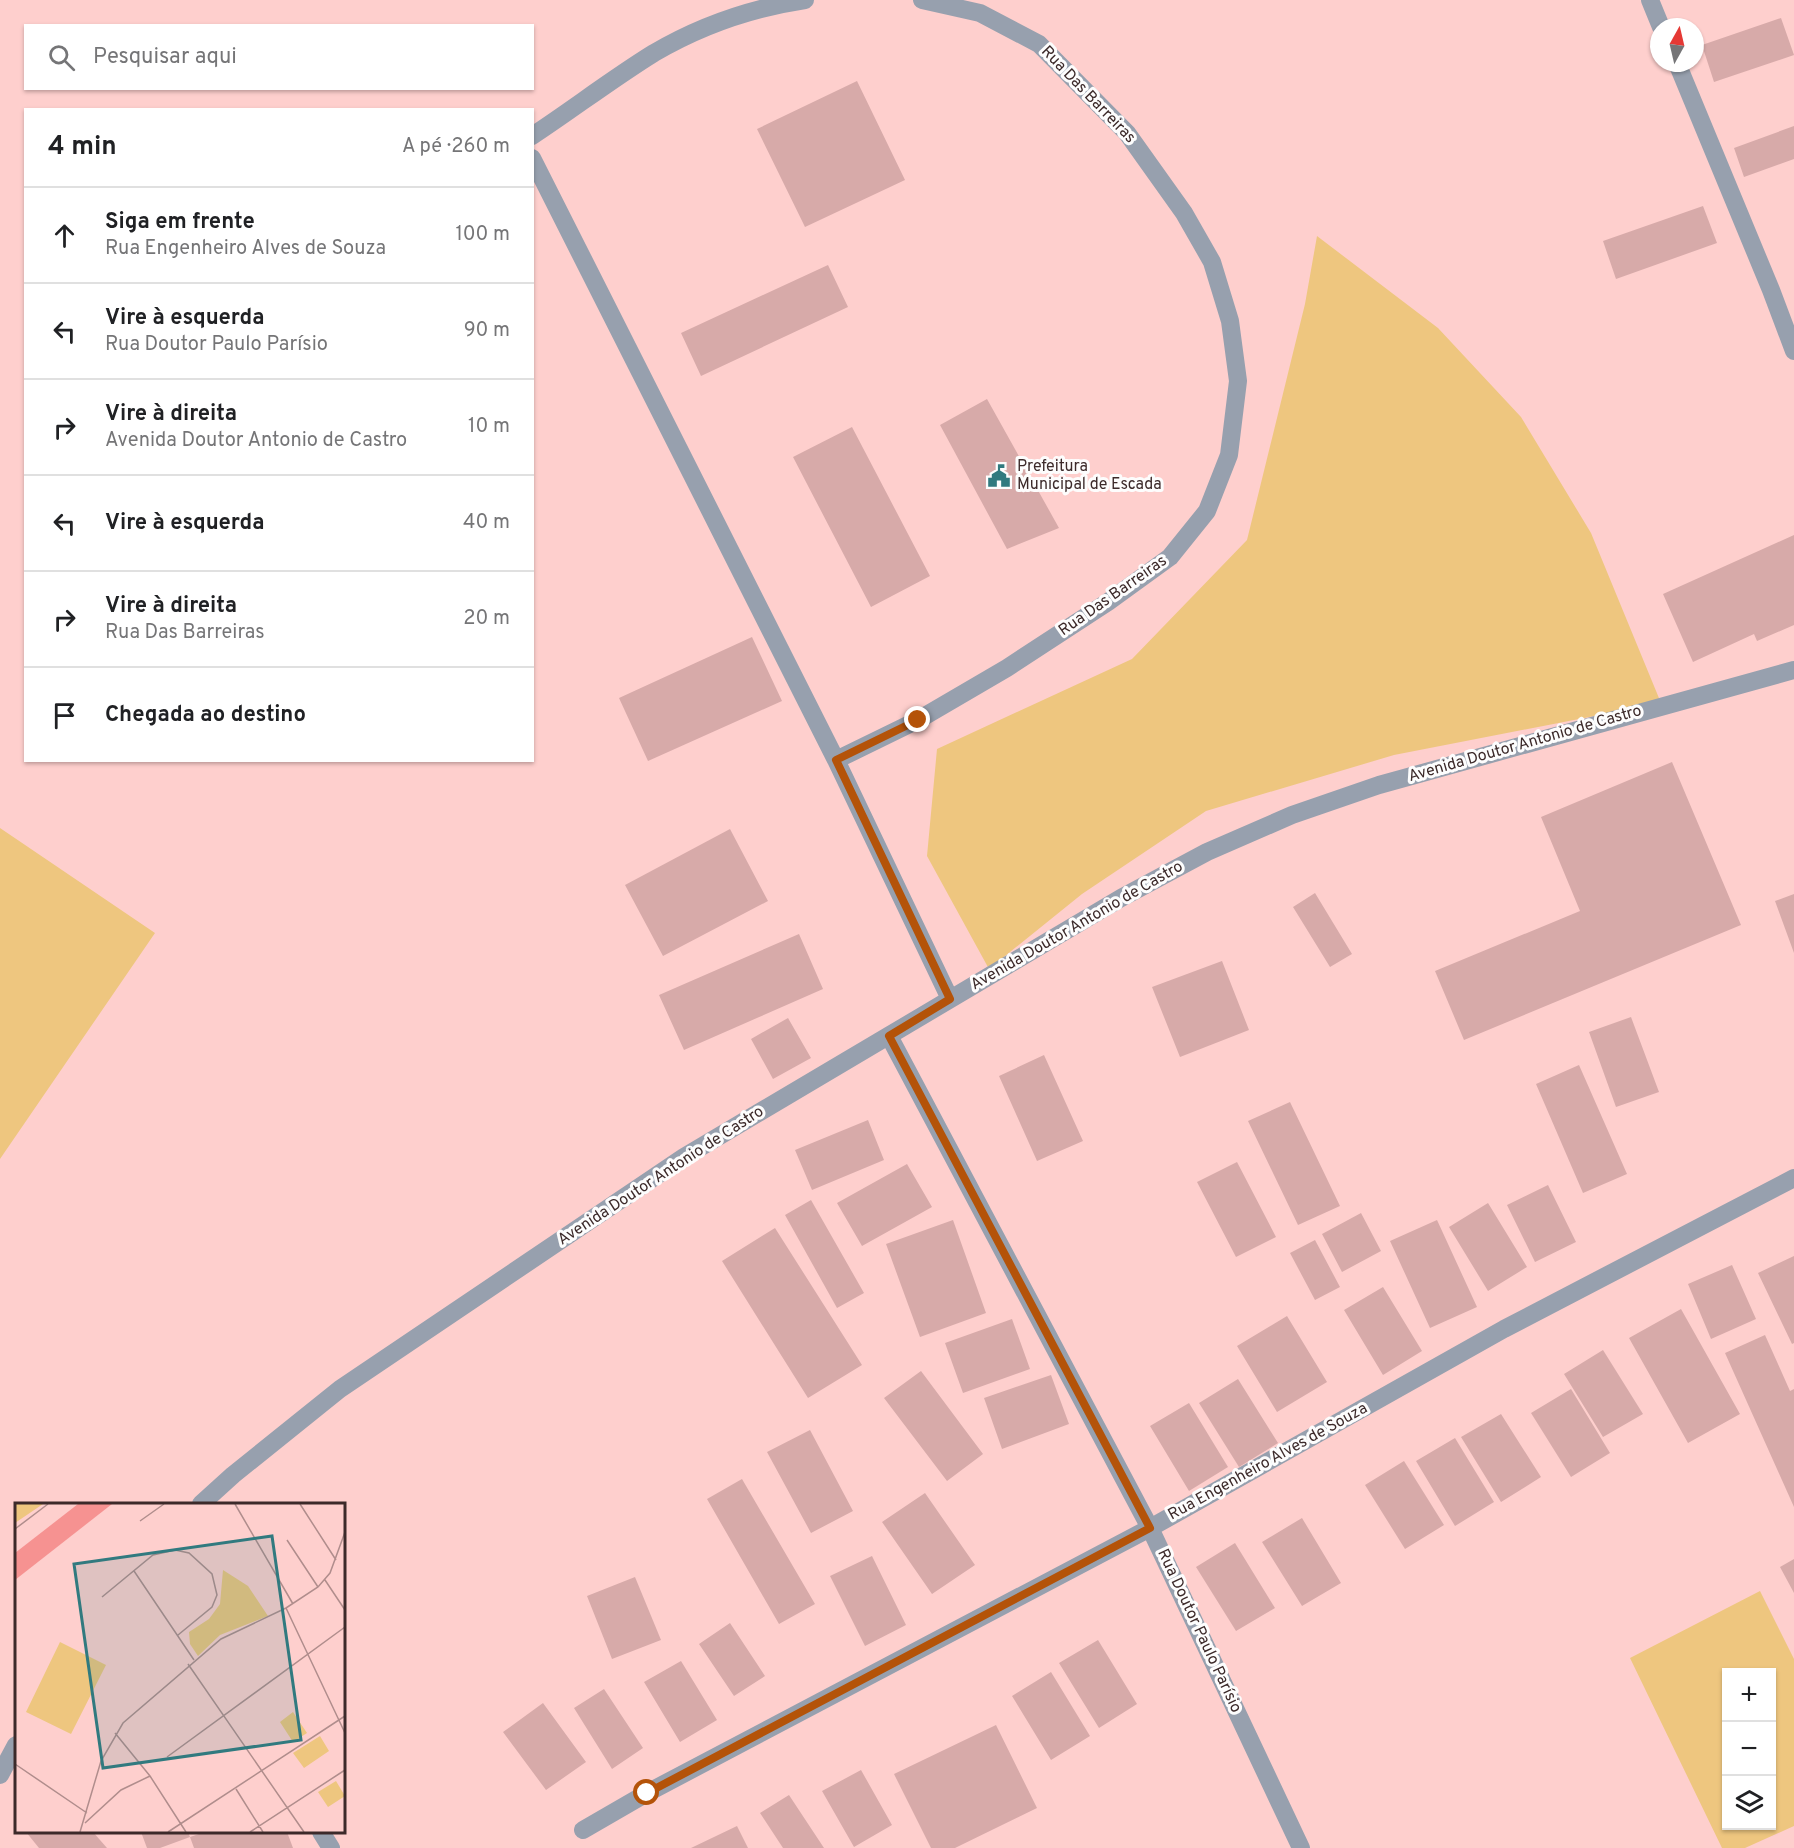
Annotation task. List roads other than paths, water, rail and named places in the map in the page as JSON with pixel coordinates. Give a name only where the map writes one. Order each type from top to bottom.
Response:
[{"type":"street","points":[[534,135],[655,53],[713,24],[773,5],[805,0]]},
{"type":"street","name":"Rua Das Barreiras","points":[[836,760],[918,720],[1007,668],[1108,602],[1170,557],[1207,511],[1229,455],[1238,381],[1230,321],[1212,262],[1184,213],[1127,133],[1039,44],[980,13],[922,0]]},
{"type":"street","points":[[1650,0],[1657,18]]},
{"type":"street","points":[[1681,72],[1794,351]]},
{"type":"street","points":[[534,162],[836,760],[950,999]]},
{"type":"street","name":"Avenida Doutor Antonio de Castro","points":[[202,1503],[232,1475],[340,1389],[684,1157],[1120,898],[1207,852],[1292,815],[1379,784],[1794,670]]},
{"type":"street","name":"Rua Doutor Paulo Parísio","points":[[889,1036],[1150,1528],[1301,1848]]},
{"type":"street","name":"Rua Engenheiro Alves de Souza","points":[[583,1830],[647,1793],[1150,1528],[1504,1329],[1794,1178]]},
{"type":"street","points":[[0,1775],[15,1747]]},
{"type":"street","points":[[322,1833],[331,1848]]},
{"type":"place","name":"Prefeitura Municipal de Escada","points":[[999,476]]}]
